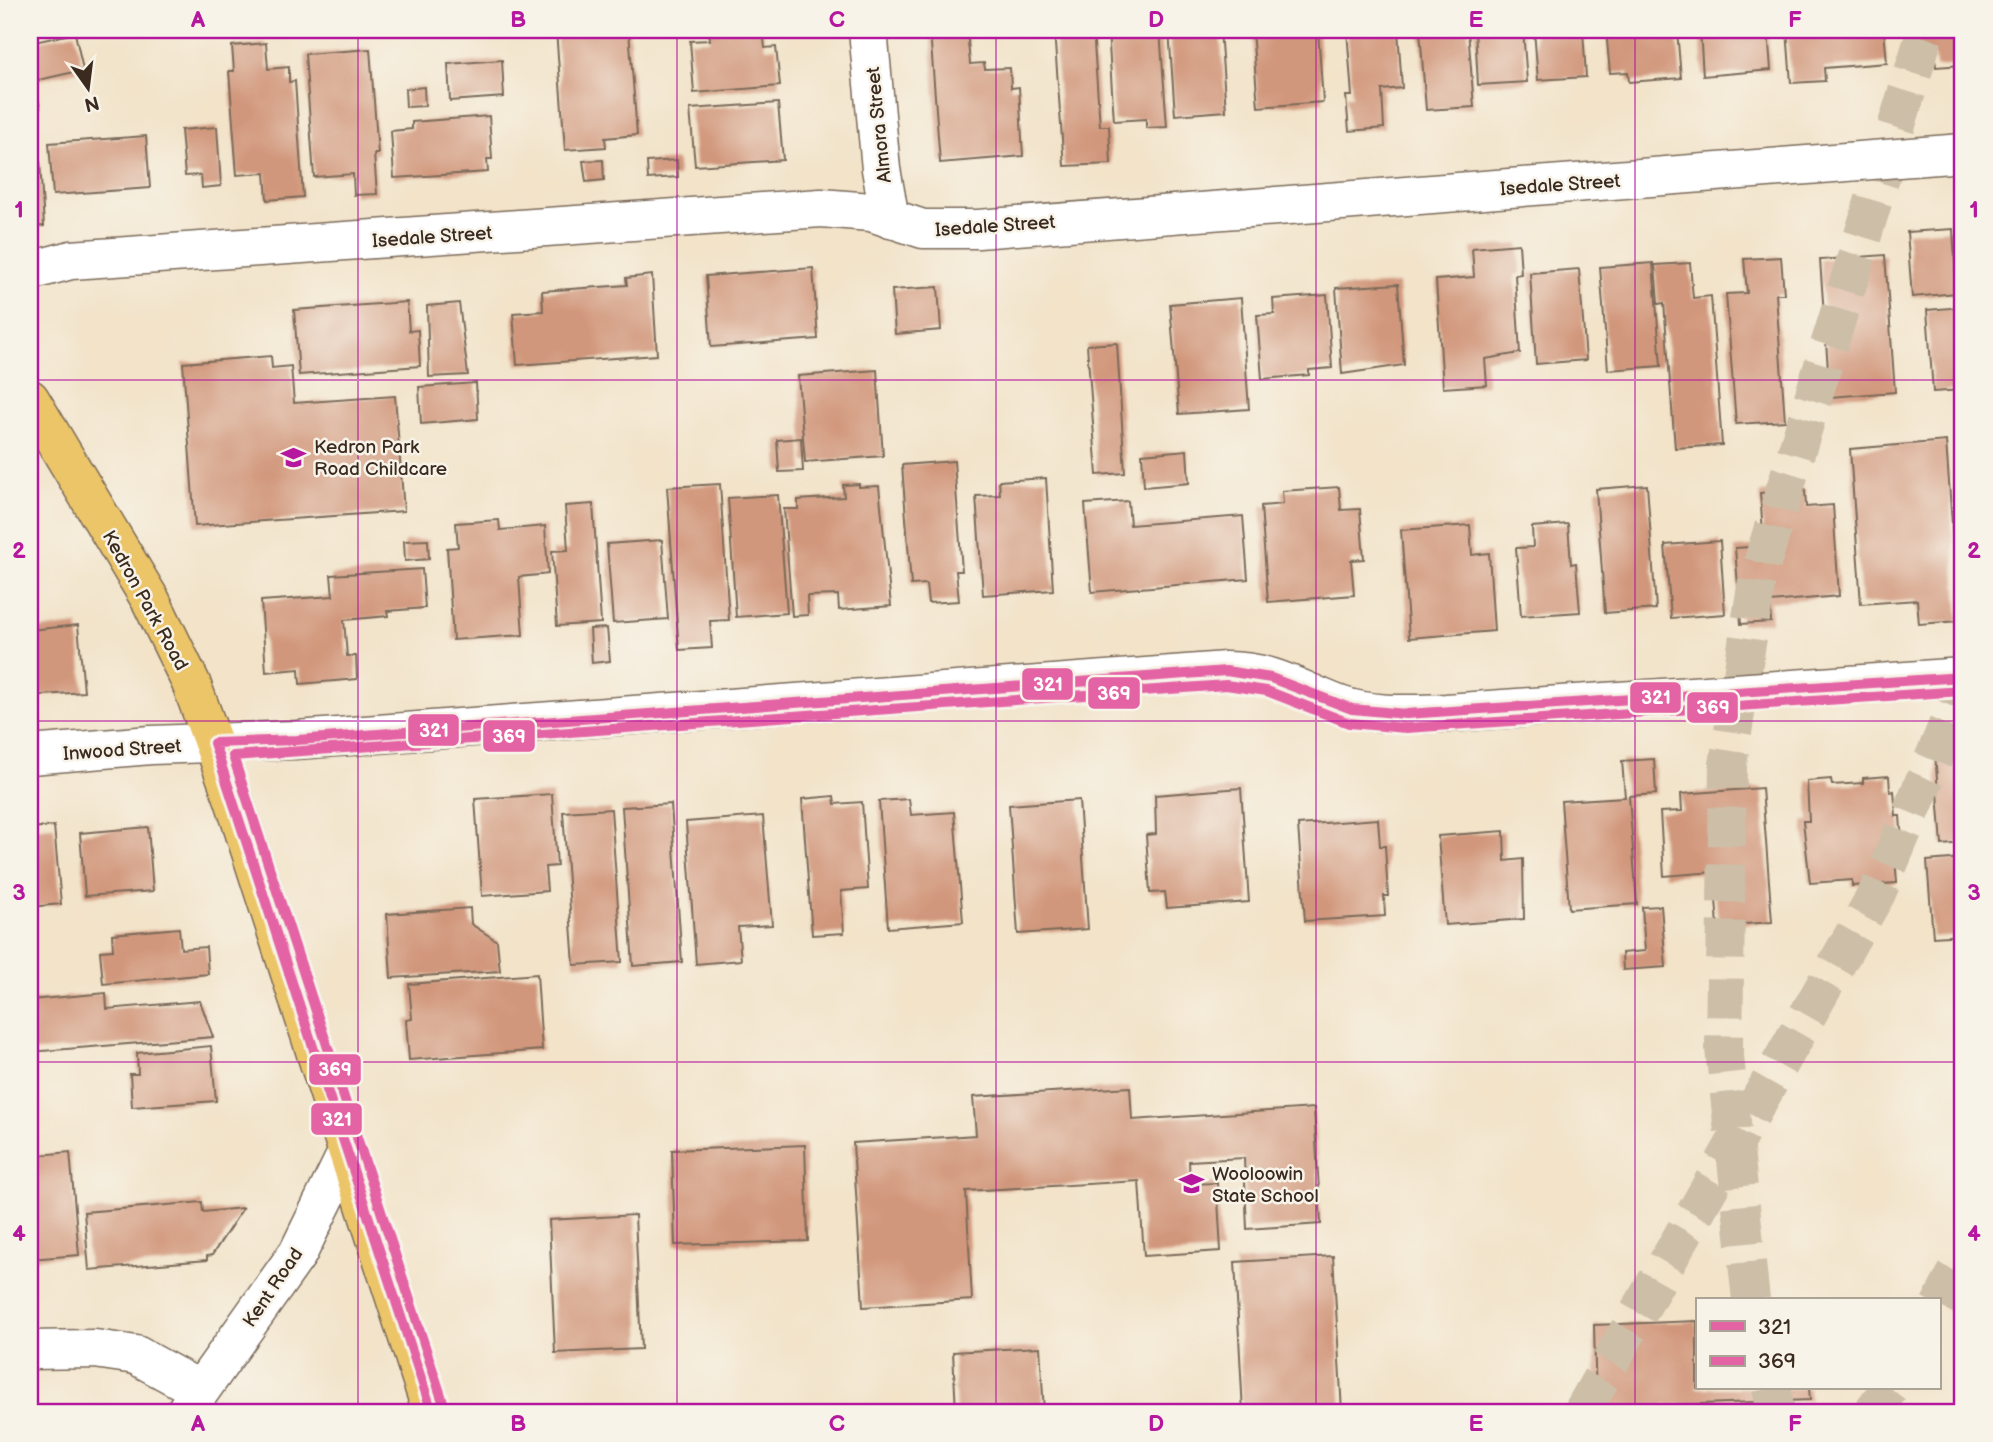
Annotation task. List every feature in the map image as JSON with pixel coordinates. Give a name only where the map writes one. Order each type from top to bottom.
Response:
[{"type":"main road","name":"Kedron Park Road","points":[[30,399],[151,601],[182,663],[214,743],[432,1412]]},
{"type":"street","name":"Almora Street","points":[[868,30],[881,169],[890,219]]},
{"type":"street","name":"Isedale Street","points":[[30,271],[71,260],[821,208],[857,209],[931,230],[978,229],[1963,153]]},
{"type":"street","name":"Inwood Street","points":[[30,755],[297,740],[1226,671],[1266,674],[1286,680],[1339,705],[1361,711],[1395,714],[1460,712],[1963,677]]},
{"type":"street","name":"Kent Road","points":[[192,1401],[298,1253],[347,1153]]},
{"type":"street","points":[[30,1350],[95,1349],[136,1355],[192,1401]]},
{"type":"building","points":[[556,30],[629,30],[637,135],[605,138],[606,147],[565,150]]},
{"type":"building","points":[[709,30],[763,30],[765,48],[776,47],[780,86],[694,93],[690,41],[710,40]]},
{"type":"building","points":[[930,30],[967,30],[970,64],[984,63],[985,69],[1010,68],[1011,88],[1019,87],[1023,156],[940,163]]},
{"type":"building","points":[[1054,30],[1093,30],[1100,126],[1109,126],[1111,164],[1064,166]]},
{"type":"building","points":[[1108,30],[1160,30],[1167,127],[1146,128],[1146,119],[1114,121]]},
{"type":"building","points":[[1169,30],[1220,30],[1226,111],[1175,115]]},
{"type":"building","points":[[1252,30],[1318,30],[1323,102],[1258,107]]},
{"type":"building","points":[[1347,30],[1398,30],[1402,88],[1382,90],[1384,128],[1349,131],[1346,96],[1352,96]]},
{"type":"building","points":[[1420,30],[1468,30],[1474,107],[1426,110]]},
{"type":"building","points":[[1475,30],[1523,30],[1527,82],[1478,85]]},
{"type":"building","points":[[1534,30],[1583,30],[1586,77],[1538,80]]},
{"type":"building","points":[[1606,30],[1677,30],[1681,78],[1629,82],[1628,72],[1610,73]]},
{"type":"building","points":[[1700,30],[1768,30],[1771,70],[1703,76]]},
{"type":"building","points":[[1787,30],[1884,30],[1887,63],[1824,68],[1825,81],[1791,83]]},
{"type":"building","points":[[1906,30],[1963,30],[1963,65],[1936,67],[1935,55],[1908,57]]},
{"type":"building","points":[[75,33],[83,70],[34,81],[40,108],[30,110],[30,43]]},
{"type":"building","points":[[266,43],[268,69],[289,67],[289,82],[295,81],[303,197],[267,200],[265,173],[237,175],[229,71],[234,71],[232,46]]},
{"type":"building","points":[[370,49],[378,154],[374,154],[377,194],[354,195],[353,174],[314,177],[305,54]]},
{"type":"building","points":[[502,60],[504,97],[450,101],[448,64]]},
{"type":"building","points":[[424,87],[425,106],[406,107],[405,89]]},
{"type":"building","points":[[778,103],[783,160],[695,166],[690,109]]},
{"type":"building","points":[[489,116],[492,159],[487,159],[488,172],[394,178],[391,131],[412,129],[412,122]]},
{"type":"building","points":[[217,127],[221,186],[202,188],[201,175],[185,176],[181,130]]},
{"type":"building","points":[[146,136],[150,188],[53,195],[49,143]]},
{"type":"building","points":[[603,160],[604,180],[586,182],[583,161]]},
{"type":"building","points":[[677,160],[678,177],[648,179],[647,162]]},
{"type":"building","points":[[40,162],[44,226],[30,227],[30,163]]},
{"type":"building","points":[[1953,229],[1957,293],[1912,297],[1907,232]]},
{"type":"building","points":[[1519,244],[1521,274],[1515,275],[1520,353],[1485,359],[1487,385],[1443,388],[1436,280],[1474,277],[1472,248]]},
{"type":"building","points":[[1885,255],[1895,392],[1830,397],[1820,260]]},
{"type":"building","points":[[1781,257],[1784,294],[1776,294],[1785,421],[1736,424],[1726,294],[1747,293],[1744,259]]},
{"type":"building","points":[[1653,263],[1661,366],[1608,370],[1600,267]]},
{"type":"building","points":[[1690,263],[1693,298],[1711,296],[1722,445],[1675,448],[1664,303],[1658,304],[1655,265]]},
{"type":"building","points":[[813,268],[818,339],[711,347],[706,276]]},
{"type":"building","points":[[1579,269],[1586,360],[1536,364],[1530,273]]},
{"type":"building","points":[[652,275],[657,355],[517,365],[513,313],[543,311],[542,291],[627,285],[626,278]]},
{"type":"building","points":[[1398,284],[1404,365],[1342,374],[1336,288]]},
{"type":"building","points":[[938,287],[941,330],[895,334],[892,290]]},
{"type":"building","points":[[1327,295],[1332,368],[1309,370],[1309,375],[1262,379],[1257,315],[1274,314],[1273,299]]},
{"type":"building","points":[[1241,298],[1249,409],[1179,414],[1170,304]]},
{"type":"building","points":[[407,302],[409,331],[418,330],[420,366],[299,375],[294,310]]},
{"type":"building","points":[[459,303],[468,375],[429,377],[427,306]]},
{"type":"building","points":[[1963,307],[1963,390],[1933,392],[1927,310]]},
{"type":"building","points":[[1117,343],[1125,473],[1097,475],[1087,345]]},
{"type":"building","name":"Kedron Park Road Childcare","points":[[271,356],[272,368],[291,366],[294,403],[395,396],[404,511],[195,526],[183,363]]},
{"type":"building","points":[[877,370],[883,456],[805,462],[798,376]]},
{"type":"building","points":[[476,383],[478,419],[421,424],[419,387]]},
{"type":"building","points":[[801,438],[803,471],[779,472],[777,440]]},
{"type":"building","points":[[1946,441],[1959,621],[1919,624],[1917,600],[1861,604],[1850,449]]},
{"type":"building","points":[[1187,450],[1189,483],[1144,487],[1142,454]]},
{"type":"building","points":[[954,461],[962,571],[956,571],[959,601],[928,603],[926,584],[911,585],[902,465]]},
{"type":"building","points":[[1046,478],[1053,590],[983,595],[976,496],[1000,495],[999,481]]},
{"type":"building","points":[[720,484],[729,620],[710,621],[712,648],[679,650],[667,487]]},
{"type":"building","points":[[859,484],[859,487],[879,486],[891,606],[839,610],[838,595],[807,596],[808,615],[792,616],[784,509],[798,509],[798,500],[844,497],[843,485]]},
{"type":"building","points":[[1647,485],[1656,609],[1605,613],[1596,489]]},
{"type":"building","points":[[1339,487],[1341,510],[1360,509],[1364,559],[1351,560],[1354,595],[1268,602],[1261,506],[1283,504],[1282,491]]},
{"type":"building","points":[[1805,489],[1806,507],[1833,505],[1839,596],[1770,602],[1771,622],[1741,624],[1735,548],[1764,546],[1760,493]]},
{"type":"building","points":[[778,495],[787,613],[736,617],[728,498]]},
{"type":"building","points":[[1128,501],[1130,525],[1243,516],[1248,579],[1092,592],[1085,504]]},
{"type":"building","points":[[593,504],[601,623],[557,626],[552,551],[568,550],[565,506]]},
{"type":"building","points":[[499,520],[500,530],[545,526],[548,574],[519,577],[523,635],[453,640],[447,548],[458,547],[456,523]]},
{"type":"building","points":[[1568,524],[1571,564],[1576,563],[1580,612],[1521,616],[1516,548],[1533,547],[1532,527]]},
{"type":"building","points":[[1470,525],[1472,555],[1489,553],[1494,631],[1409,638],[1401,530]]},
{"type":"building","points":[[428,540],[429,559],[405,561],[404,541]]},
{"type":"building","points":[[662,540],[668,619],[613,623],[607,544]]},
{"type":"building","points":[[1720,541],[1725,614],[1671,618],[1665,545]]},
{"type":"building","points":[[422,569],[425,608],[387,611],[388,616],[344,620],[347,656],[356,656],[357,679],[300,684],[299,669],[266,672],[261,601],[333,596],[331,575]]},
{"type":"building","points":[[78,625],[84,692],[30,696],[30,630]]},
{"type":"building","points":[[607,628],[610,661],[592,663],[590,629]]},
{"type":"building","points":[[1959,751],[1960,758],[1963,758],[1963,843],[1942,845],[1935,753]]},
{"type":"building","points":[[1654,759],[1656,794],[1629,796],[1637,904],[1569,909],[1561,801],[1625,797],[1622,761]]},
{"type":"building","points":[[1889,776],[1890,792],[1894,791],[1896,816],[1900,816],[1902,843],[1894,844],[1897,883],[1852,886],[1852,880],[1810,883],[1803,821],[1809,821],[1807,781],[1831,779],[1832,785],[1863,783],[1863,778]]},
{"type":"building","points":[[1241,788],[1249,902],[1167,908],[1165,892],[1150,893],[1146,835],[1156,834],[1155,795]]},
{"type":"building","points":[[1762,788],[1772,922],[1718,926],[1714,872],[1664,876],[1660,812],[1682,811],[1681,794]]},
{"type":"building","points":[[552,794],[557,866],[545,867],[547,891],[482,896],[475,799]]},
{"type":"building","points":[[834,796],[835,804],[862,802],[868,889],[841,891],[844,933],[812,935],[802,799]]},
{"type":"building","points":[[909,799],[911,815],[954,812],[963,922],[888,928],[879,801]]},
{"type":"building","points":[[1079,800],[1088,929],[1018,934],[1009,805]]},
{"type":"building","points":[[671,804],[682,962],[633,966],[622,807]]},
{"type":"building","points":[[611,809],[622,962],[574,965],[563,812]]},
{"type":"building","points":[[763,816],[772,925],[738,927],[741,960],[696,964],[686,822]]},
{"type":"building","points":[[1378,819],[1380,846],[1385,846],[1388,896],[1384,896],[1385,916],[1305,921],[1298,825]]},
{"type":"building","points":[[54,826],[61,904],[30,907],[30,828]]},
{"type":"building","points":[[148,827],[153,891],[85,896],[80,833]]},
{"type":"building","points":[[1504,831],[1505,861],[1523,859],[1524,919],[1445,925],[1438,836]]},
{"type":"building","points":[[1963,858],[1963,935],[1933,937],[1927,861]]},
{"type":"building","points":[[1661,906],[1666,967],[1623,970],[1622,953],[1645,951],[1642,907]]},
{"type":"building","points":[[470,908],[471,924],[497,941],[500,971],[391,978],[387,914]]},
{"type":"building","points":[[179,928],[181,949],[206,947],[208,974],[103,984],[100,951],[113,950],[112,934]]},
{"type":"building","points":[[537,974],[542,1050],[409,1060],[406,1020],[412,1019],[409,984]]},
{"type":"building","points":[[106,993],[107,1009],[200,1001],[213,1037],[30,1052],[30,1000]]},
{"type":"building","points":[[211,1046],[216,1101],[132,1107],[130,1074],[138,1074],[137,1053]]},
{"type":"building","points":[[1130,1087],[1132,1120],[1314,1108],[1321,1224],[1247,1229],[1244,1158],[1189,1161],[1190,1184],[1217,1183],[1221,1251],[1144,1256],[1139,1181],[966,1191],[972,1300],[863,1307],[853,1143],[976,1135],[973,1097]]},
{"type":"building","points":[[805,1145],[808,1241],[675,1245],[672,1150]]},
{"type":"building","points":[[70,1152],[79,1255],[30,1259],[30,1156]]},
{"type":"building","points":[[202,1202],[203,1212],[243,1208],[212,1255],[207,1256],[207,1260],[89,1270],[84,1212]]},
{"type":"building","points":[[635,1215],[641,1349],[555,1353],[549,1220]]},
{"type":"building","points":[[1333,1256],[1342,1412],[1243,1412],[1235,1262]]},
{"type":"building","points":[[1696,1321],[1696,1390],[1809,1390],[1810,1400],[1596,1408],[1594,1325]]},
{"type":"building","points":[[1040,1347],[1044,1412],[956,1412],[953,1352]]},
{"type":"tunnel","points":[[1751,1298],[1724,1048],[1728,764],[1757,580],[1926,30]]},
{"type":"tunnel","points":[[1582,1412],[1877,893],[1963,688]]},
{"type":"tunnel","points":[[1940,1304],[1963,1260]]},
{"type":"tunnel","points":[[1771,1390],[1776,1412]]},
{"type":"tunnel","points":[[1872,1412],[1888,1390]]},
{"type":"transit line","name":"321","points":[[432,1412],[214,743],[297,740],[1226,671],[1271,678],[1352,709],[1406,714],[1963,677]]},
{"type":"transit line","name":"369","points":[[445,1408],[233,756],[1226,685],[1267,691],[1349,723],[1406,728],[1963,691]]},
{"type":"place","name":"Kedron Park Road Childcare","points":[[294,457]]},
{"type":"place","name":"Wooloowin State School","points":[[1192,1184]]}]
